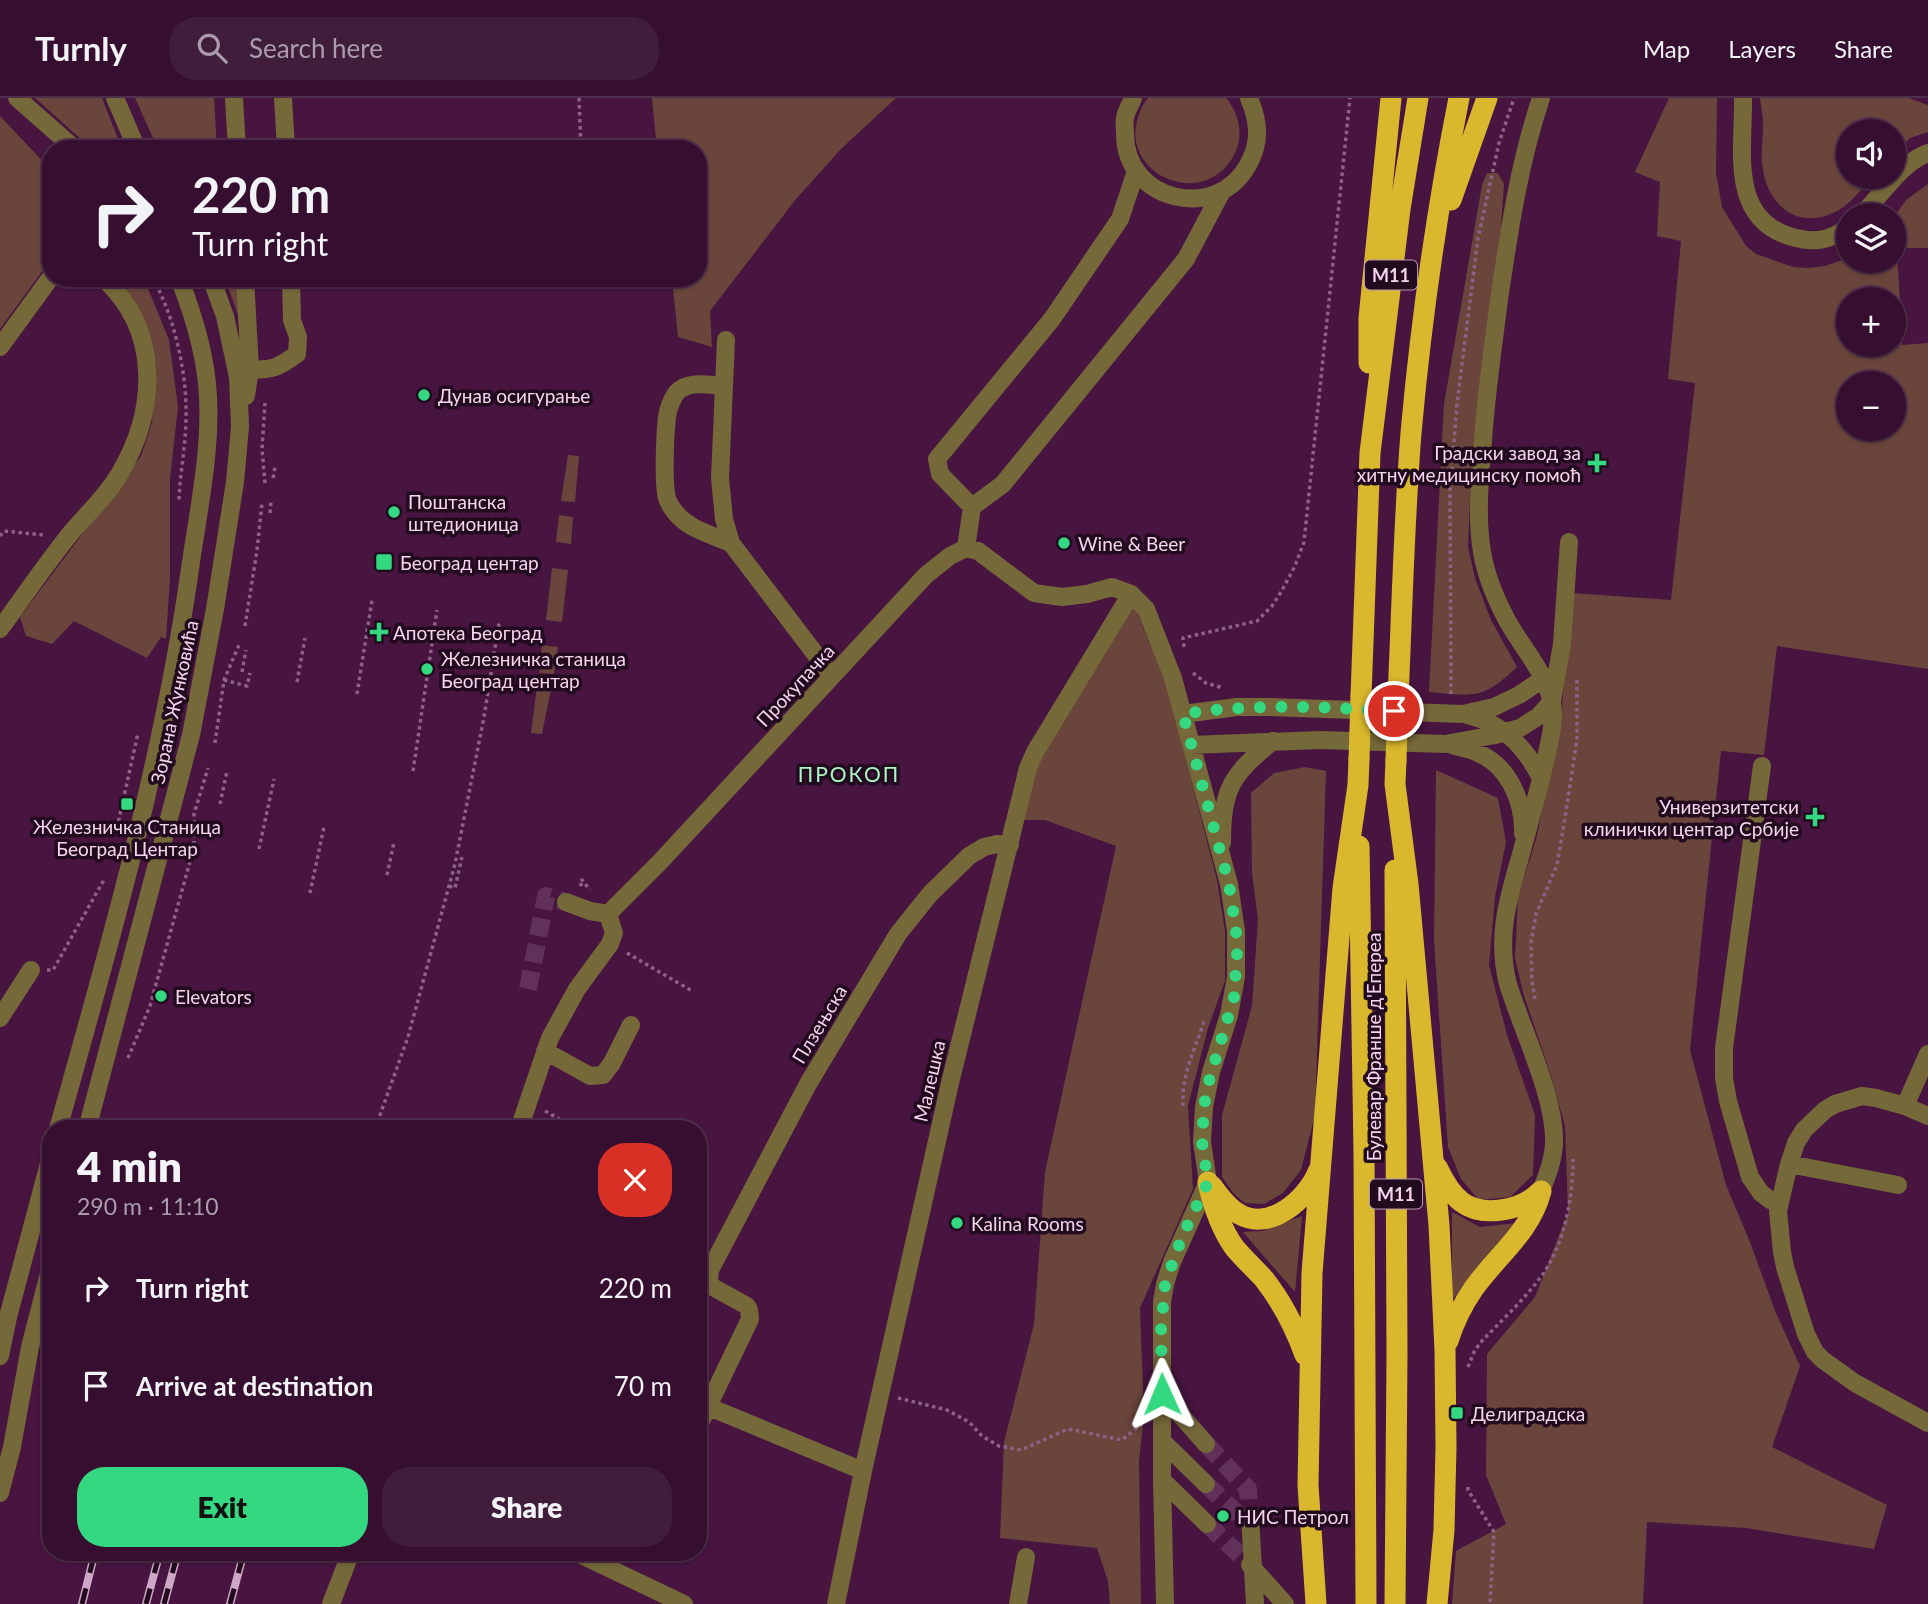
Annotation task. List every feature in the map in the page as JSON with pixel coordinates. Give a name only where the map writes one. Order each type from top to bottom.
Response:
[{"type":"highway","points":[[1370,453],[1368,318],[1391,98]]},
{"type":"highway","name":"M11","points":[[1358,785],[1370,453],[1400,209],[1418,98]]},
{"type":"highway","name":"M11","points":[[1395,784],[1404,543],[1420,338],[1459,98]]},
{"type":"highway","points":[[1434,248],[1487,98]]},
{"type":"highway","points":[[1395,784],[1408,884],[1439,1225],[1446,1447],[1437,1604]]},
{"type":"highway","name":"Булевар Франше д'Епереа","points":[[1395,784],[1395,1604]]},
{"type":"highway","points":[[1316,1604],[1308,1485],[1312,1273],[1343,888],[1358,785]]},
{"type":"highway","name":"Булевар Франше д'Епереа","points":[[1358,785],[1366,1604]]},
{"type":"highway","points":[[1434,1162],[1450,1192],[1472,1209],[1483,1212],[1522,1205],[1541,1191]]},
{"type":"highway","points":[[1208,1182],[1220,1198],[1240,1215],[1266,1217],[1284,1211],[1300,1200],[1321,1167]]},
{"type":"highway","points":[[1208,1182],[1212,1202],[1224,1229],[1235,1247],[1279,1300],[1298,1334],[1309,1367]]},
{"type":"highway","points":[[1445,1350],[1465,1300],[1519,1235],[1533,1213],[1541,1191]]},
{"type":"street","points":[[17,98],[65,140]]},
{"type":"street","points":[[115,98],[133,140]]},
{"type":"street","points":[[234,98],[236,140]]},
{"type":"street","points":[[283,98],[285,140]]},
{"type":"street","points":[[1133,98],[1125,118],[1125,146],[1136,171],[1153,187],[1174,197],[1198,199],[1221,193]]},
{"type":"street","points":[[1165,1604],[1161,1480],[1161,1330],[1165,1284],[1182,1237],[1208,1182],[1202,1142],[1204,1107],[1209,1080],[1229,1015],[1236,977],[1235,920],[1229,884],[1173,678],[1146,609],[1132,594],[1112,587],[1062,597],[1034,593],[978,551],[966,548],[972,507],[1003,484],[1186,259],[1221,193],[1242,176],[1255,152],[1258,125],[1249,98]]},
{"type":"street","points":[[1541,98],[1512,213],[1504,265],[1485,416],[1479,519],[1482,553],[1491,586],[1507,621],[1550,679]]},
{"type":"street","points":[[1743,98],[1743,181],[1754,212],[1775,231],[1808,240],[1824,240],[1836,234]]},
{"type":"street","points":[[1872,203],[1912,160],[1928,153]]},
{"type":"street","points":[[972,507],[940,474],[937,459],[1052,319],[1120,219],[1136,171]]},
{"type":"street","points":[[0,347],[44,287]]},
{"type":"street","points":[[0,629],[67,537],[119,476],[143,421],[146,407],[146,364],[133,314],[112,287]]},
{"type":"street","name":"Зорана Жунковића","points":[[60,1120],[144,807],[185,605],[209,419],[204,362],[184,287]]},
{"type":"street","name":"Зорана Жунковића","points":[[89,1120],[191,735],[215,609],[233,493],[240,427],[238,377],[225,316],[214,287]]},
{"type":"street","points":[[240,427],[250,369],[245,287]]},
{"type":"street","points":[[250,369],[267,370],[279,367],[297,354],[298,337],[292,320],[290,287]]},
{"type":"street","points":[[726,340],[721,498],[731,543],[832,676]]},
{"type":"street","points":[[724,386],[686,386],[671,402],[667,415],[665,485],[672,510],[682,520],[731,543]]},
{"type":"street","points":[[1541,1191],[1553,1154],[1553,1132],[1541,1079],[1513,999],[1503,957],[1504,920],[1552,725],[1550,679],[1562,645],[1569,542]]},
{"type":"street","name":"Прокупачка","points":[[608,914],[659,863],[926,575],[950,556],[966,548]]},
{"type":"street","name":"Малешка","points":[[836,1604],[950,1083],[1028,768],[1035,752],[1132,594]]},
{"type":"street","points":[[1463,714],[1494,707],[1550,679]]},
{"type":"street","points":[[1191,745],[1320,740],[1445,744],[1507,733],[1520,728],[1539,716],[1552,701]]},
{"type":"street","points":[[1183,714],[1270,706],[1463,714],[1488,721],[1507,733],[1527,754],[1541,778]]},
{"type":"street","points":[[1223,864],[1222,825],[1229,788],[1240,770],[1273,741]]},
{"type":"street","points":[[1445,744],[1480,753],[1510,780],[1521,814],[1523,848]]},
{"type":"street","points":[[1762,766],[1724,1048],[1724,1078],[1727,1101],[1750,1177],[1761,1193],[1779,1203]]},
{"type":"street","name":"Плзењска","points":[[709,1407],[750,1314],[747,1306],[711,1286],[710,1270],[808,1084],[898,933],[930,894],[969,856],[984,847],[1010,845]]},
{"type":"street","points":[[522,1120],[545,1051],[577,989],[610,943],[614,933],[608,914],[566,902]]},
{"type":"street","points":[[0,1018],[31,970]]},
{"type":"street","points":[[545,1051],[590,1076],[603,1075],[631,1025]]},
{"type":"street","points":[[1905,1106],[1928,1054]]},
{"type":"street","points":[[1928,1116],[1905,1106],[1862,1096],[1825,1110],[1804,1130],[1796,1143],[1779,1203],[1779,1231],[1797,1309],[1815,1352],[1855,1383],[1928,1423]]},
{"type":"street","points":[[1789,1164],[1898,1185]]},
{"type":"street","points":[[0,1356],[42,1194]]},
{"type":"street","points":[[0,1493],[42,1301]]},
{"type":"street","points":[[1162,1394],[1206,1444]]},
{"type":"street","points":[[707,1411],[709,1407],[863,1471]]},
{"type":"street","points":[[1162,1441],[1206,1484]]},
{"type":"street","points":[[1161,1480],[1207,1524]]},
{"type":"street","points":[[1248,1521],[1248,1563],[1255,1604]]},
{"type":"street","points":[[1018,1604],[1026,1557]]},
{"type":"street","points":[[331,1604],[348,1561]]},
{"type":"street","points":[[594,1561],[684,1604]]},
{"type":"street","points":[[1248,1563],[1285,1604]]},
{"type":"path","points":[[579,98],[581,140]]},
{"type":"path","points":[[1184,654],[1183,638],[1257,621],[1281,592],[1304,542],[1350,98]]},
{"type":"path","points":[[156,287],[176,338],[187,407],[179,506]]},
{"type":"path","points":[[265,482],[262,449],[266,397]]},
{"type":"path","points":[[273,478],[275,467]]},
{"type":"path","points":[[270,513],[271,502]]},
{"type":"path","points":[[245,626],[262,503]]},
{"type":"path","points":[[0,536],[4,531],[67,537]]},
{"type":"path","points":[[358,694],[372,600]]},
{"type":"path","points":[[413,771],[437,610]]},
{"type":"path","points":[[379,1120],[408,1037],[455,864],[484,717],[499,623]]},
{"type":"path","points":[[297,682],[305,638]]},
{"type":"path","points":[[215,743],[224,680],[239,646]]},
{"type":"path","points":[[242,672],[246,650]]},
{"type":"path","points":[[224,680],[247,686],[250,673]]},
{"type":"path","points":[[117,836],[117,824],[141,723]]},
{"type":"path","points":[[128,1058],[153,1007],[194,846],[194,814],[208,768]]},
{"type":"path","points":[[220,804],[227,771]]},
{"type":"path","points":[[260,849],[274,779]]},
{"type":"path","points":[[310,893],[324,827]]},
{"type":"path","points":[[387,875],[394,842]]},
{"type":"path","points":[[449,886],[455,888],[462,857]]},
{"type":"path","points":[[53,970],[109,871]]},
{"type":"path","points":[[610,943],[692,991]]},
{"type":"path","points":[[1183,1117],[1182,1095],[1191,1058],[1208,1010]]},
{"type":"path","points":[[535,1105],[561,1120]]},
{"type":"path","points":[[881,1394],[947,1410],[999,1446],[1021,1450],[1068,1429],[1122,1440],[1152,1416],[1162,1416]]},
{"type":"path","points":[[1468,1490],[1494,1532],[1490,1604]]},
{"type":"shaded area","points":[[35,98],[102,98],[118,140],[82,140]]},
{"type":"shaded area","points":[[135,98],[214,98],[216,140],[154,140]]},
{"type":"shaded area","points":[[652,98],[896,98],[841,149],[796,199],[710,311],[712,347],[678,337],[673,287],[707,287],[707,140],[656,140]]},
{"type":"shaded area","points":[[1148,98],[1226,98],[1236,115],[1240,135],[1237,148],[1224,169],[1207,180],[1188,183],[1169,179],[1152,169],[1140,154],[1135,134],[1141,110]]},
{"type":"shaded area","points":[[1669,98],[1717,98],[1716,173],[1722,207],[1746,246],[1756,254],[1793,267],[1808,268],[1836,262],[1836,273],[1898,273],[1899,287],[1836,287],[1836,357],[1906,357],[1906,345],[1928,343],[1928,669],[1777,646],[1764,755],[1721,751],[1690,1050],[1726,1185],[1775,1311],[1800,1366],[1772,1447],[1887,1505],[1874,1549],[1746,1528],[1647,1522],[1643,1604],[1452,1604],[1456,1551],[1506,1524],[1486,1475],[1487,1354],[1535,1297],[1568,1213],[1565,1126],[1515,959],[1518,897],[1537,836],[1562,706],[1572,593],[1671,600],[1695,383],[1668,379],[1681,241],[1657,236],[1660,182],[1635,172]]},
{"type":"shaded area","points":[[1760,98],[1909,98],[1928,105],[1928,132],[1910,138],[1906,142],[1906,119],[1836,119],[1836,189],[1861,189],[1847,203],[1836,203],[1836,211],[1813,218],[1788,212],[1770,192],[1762,163],[1763,122]]},
{"type":"shaded area","points":[[0,116],[42,160],[42,271],[0,329]]},
{"type":"shaded area","points":[[1487,173],[1498,173],[1504,184],[1470,496],[1468,547],[1475,578],[1491,620],[1517,667],[1495,685],[1468,695],[1429,692],[1444,404],[1482,185]]},
{"type":"shaded area","points":[[1928,184],[1928,248],[1906,248],[1906,203],[1904,203]]},
{"type":"shaded area","points":[[147,287],[169,340],[178,407],[170,479],[170,578],[166,639],[161,637],[147,658],[74,621],[52,644],[26,636],[20,617],[141,456],[152,423],[155,379],[145,330],[125,288]]},
{"type":"shaded area","points":[[228,287],[242,287],[241,324]]},
{"type":"shaded area","points":[[568,455],[579,456],[575,502],[561,501]]},
{"type":"shaded area","points":[[559,515],[573,517],[571,544],[556,542]]},
{"type":"shaded area","points":[[552,568],[568,570],[562,622],[546,620]]},
{"type":"shaded area","points":[[1135,607],[1167,686],[1217,880],[1225,931],[1225,981],[1208,1028],[1188,1106],[1193,1189],[1140,1308],[1144,1416],[1139,1461],[1141,1604],[1110,1604],[1108,1581],[1097,1548],[1000,1538],[1004,1442],[1034,1324],[1045,1172],[1116,846],[1045,820],[1013,820],[1092,648]]},
{"type":"shaded area","points":[[542,645],[558,647],[554,674],[539,673]]},
{"type":"shaded area","points":[[537,687],[551,689],[542,734],[531,733]]},
{"type":"shaded area","points":[[1305,767],[1326,771],[1315,1115],[1301,1170],[1283,1193],[1264,1204],[1245,1203],[1234,1194],[1222,1177],[1222,1115],[1252,1006],[1258,919],[1252,873],[1251,793],[1274,773]]},
{"type":"shaded area","points":[[1436,770],[1498,798],[1506,842],[1495,897],[1489,965],[1507,1035],[1535,1115],[1533,1175],[1510,1197],[1479,1200],[1461,1179],[1448,1147],[1434,941]]},
{"type":"shaded area","points":[[1452,1212],[1480,1227],[1517,1223],[1452,1300]]},
{"type":"shaded area","points":[[1302,1216],[1295,1292],[1243,1232],[1262,1231]]},
{"type":"tunnel","points":[[528,989],[546,896],[566,902]]},
{"type":"tunnel","points":[[1206,1444],[1248,1489],[1250,1516]]},
{"type":"tunnel","points":[[1206,1484],[1244,1520]]},
{"type":"tunnel","points":[[1207,1524],[1244,1559]]},
{"type":"railway","points":[[82,1604],[93,1561]]},
{"type":"railway","points":[[146,1604],[158,1561]]},
{"type":"railway","points":[[164,1604],[176,1561]]},
{"type":"railway","points":[[230,1604],[242,1561]]},
{"type":"place","name":"Дунав осигурање","points":[[424,395]]},
{"type":"place","name":"Градски завод за хитну медицинску помоћ","points":[[1597,463]]},
{"type":"place","name":"Поштанска штедионица","points":[[394,512]]},
{"type":"place","name":"Wine & Beer","points":[[1064,543]]},
{"type":"place","name":"Београд центар","points":[[384,562]]},
{"type":"place","name":"Апотека Београд","points":[[379,632]]},
{"type":"place","name":"Железничка станица Београд центар","points":[[427,669]]},
{"type":"place","name":"Железничка Станица Београд Центар","points":[[127,804]]},
{"type":"place","name":"Универзитетски клинички центар Србије","points":[[1815,817]]},
{"type":"place","name":"Elevators","points":[[161,996]]},
{"type":"place","name":"Kalina Rooms","points":[[957,1223]]},
{"type":"place","name":"Делиградска","points":[[1457,1413]]},
{"type":"place","name":"НИС Петрол","points":[[1223,1516]]},
{"type":"district","name":"ПРОКОП","points":[[849,773]]},
{"type":"route","points":[[1162,1394],[1161,1330],[1165,1284],[1182,1237],[1208,1182],[1201,1128],[1207,1088],[1234,997],[1237,954],[1234,909],[1229,884],[1183,714],[1270,706],[1394,711]]}]
